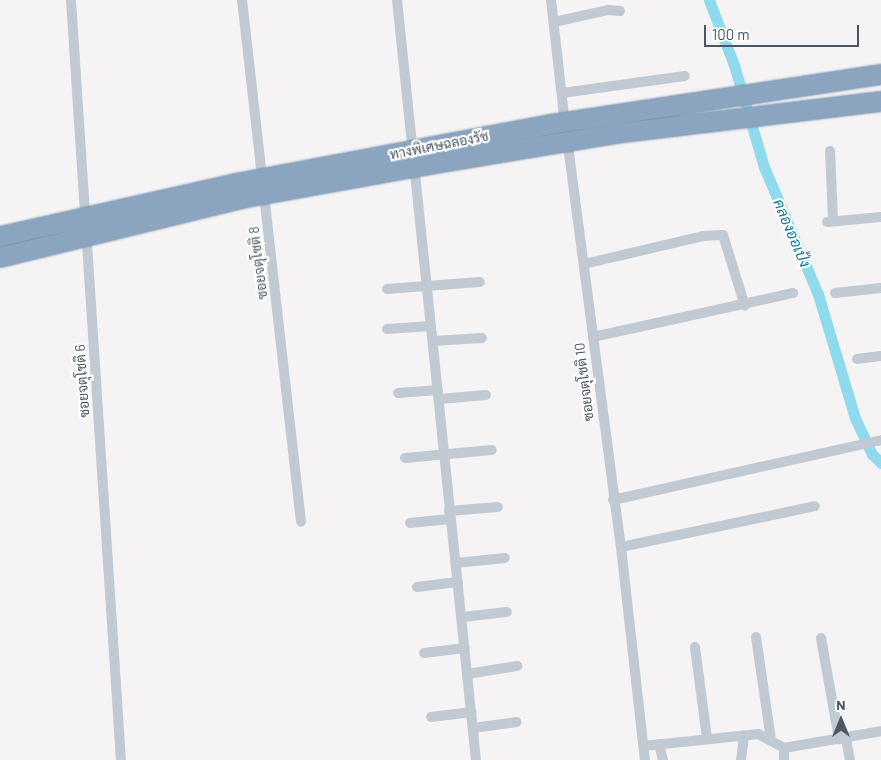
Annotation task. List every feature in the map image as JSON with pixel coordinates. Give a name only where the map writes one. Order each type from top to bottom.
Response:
[{"type":"highway","name":"ทางพิเศษฉลองรัช","points":[[0,236],[235,183],[550,124],[881,74]]},
{"type":"highway","name":"ทางพิเศษฉลองรัช","points":[[0,257],[246,197],[429,164],[616,132],[881,101]]},
{"type":"street","name":"ซอยจตุโชติ 6","points":[[71,0],[121,760]]},
{"type":"street","name":"ซอยจตุโชติ 8","points":[[242,0],[302,522]]},
{"type":"street","points":[[397,0],[476,760]]},
{"type":"street","name":"ซอยจตุโชติ 10","points":[[552,0],[613,500],[621,547],[645,760]]},
{"type":"street","points":[[554,22],[608,10],[620,11]]},
{"type":"street","points":[[562,93],[685,76]]},
{"type":"street","points":[[830,151],[829,222],[881,217]]},
{"type":"street","points":[[584,264],[703,236],[723,235],[745,306]]},
{"type":"street","points":[[387,289],[480,282]]},
{"type":"street","points":[[835,293],[881,288]]},
{"type":"street","points":[[593,337],[745,306],[793,293]]},
{"type":"street","points":[[387,329],[430,326]]},
{"type":"street","points":[[433,342],[482,338]]},
{"type":"street","points":[[857,359],[881,356]]},
{"type":"street","points":[[398,393],[486,395]]},
{"type":"street","points":[[613,500],[881,440]]},
{"type":"street","points":[[405,458],[492,450]]},
{"type":"street","points":[[621,547],[815,506]]},
{"type":"street","points":[[410,523],[498,507]]},
{"type":"street","points":[[456,563],[506,558]]},
{"type":"street","points":[[417,587],[458,582]]},
{"type":"street","points":[[462,617],[507,612]]},
{"type":"street","points":[[756,637],[771,740]]},
{"type":"street","points":[[821,638],[843,738],[850,760]]},
{"type":"street","points":[[695,647],[707,738]]},
{"type":"street","points":[[424,653],[465,648]]},
{"type":"street","points":[[467,674],[517,666]]},
{"type":"street","points":[[431,717],[472,712]]},
{"type":"street","points":[[474,728],[517,722]]},
{"type":"street","points":[[644,746],[758,734],[784,748],[881,731]]},
{"type":"street","points":[[741,760],[744,735]]},
{"type":"street","points":[[659,744],[663,760]]},
{"type":"street","points":[[784,748],[784,760]]},
{"type":"waterway","name":"คลองออเป้ง","points":[[709,0],[734,65],[764,167],[818,294],[855,418],[872,454],[881,463]]}]
